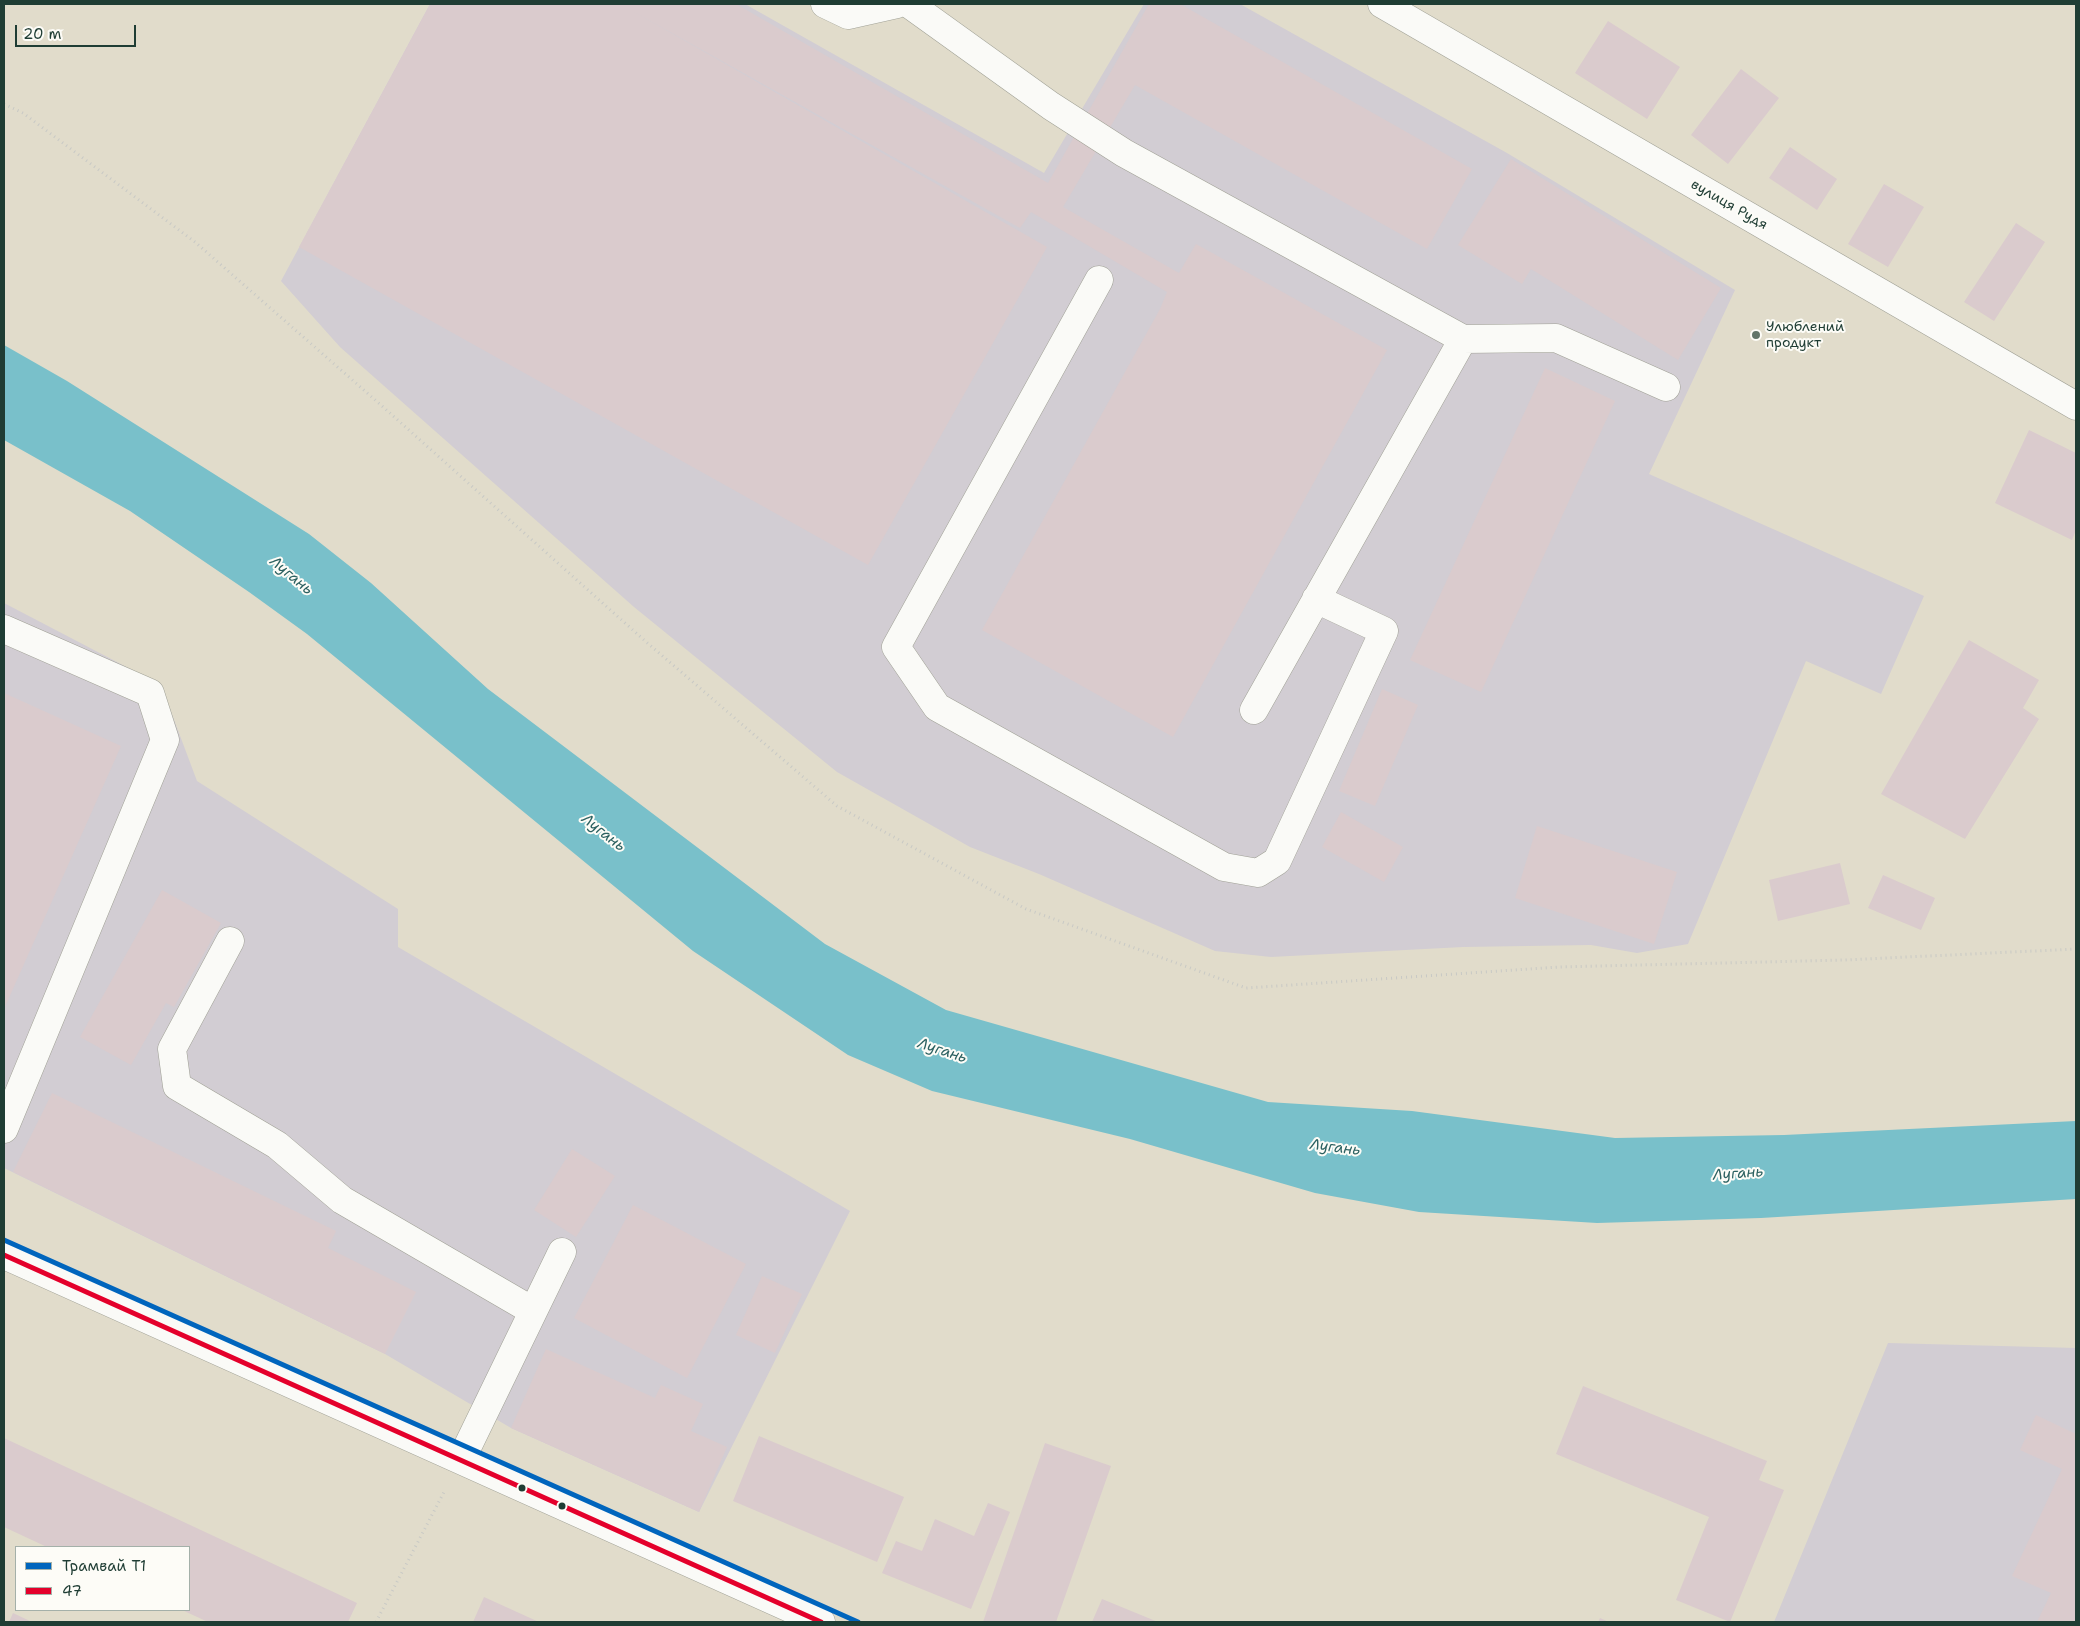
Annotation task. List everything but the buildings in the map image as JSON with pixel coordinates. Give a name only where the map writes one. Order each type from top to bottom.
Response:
[{"type":"street","points":[[825,4],[848,15],[897,4]]},
{"type":"street","points":[[909,4],[1051,106],[1124,154],[1463,339],[1556,338],[1666,386]]},
{"type":"street","name":"вулиця Рудя","points":[[1382,4],[2076,406]]},
{"type":"street","points":[[1099,280],[896,647],[932,700],[937,707],[1224,866],[1258,872],[1277,861],[1384,631],[1316,599]]},
{"type":"street","points":[[1254,710],[1463,339]]},
{"type":"street","points":[[4,629],[150,693],[165,740],[4,1129]]},
{"type":"street","points":[[230,941],[172,1049],[177,1086],[277,1145],[342,1200],[533,1311]]},
{"type":"street","points":[[460,1460],[562,1252]]},
{"type":"street","points":[[4,1255],[821,1622]]},
{"type":"path","points":[[376,1622],[460,1460]]},
{"type":"shaded area","points":[[430,4],[745,4],[1044,173],[1144,4],[1240,4],[1507,153],[1735,290],[1649,474],[1924,596],[1881,694],[1806,661],[1688,944],[1637,953],[1591,945],[1463,947],[1271,957],[1215,951],[1039,874],[970,847],[837,772],[634,607],[340,347],[281,281]]},
{"type":"shaded area","points":[[4,603],[161,685],[197,781],[398,909],[398,947],[850,1211],[699,1512],[511,1428],[385,1354],[4,1168]]},
{"type":"shaded area","points":[[1888,1343],[2076,1348],[2076,1622],[1774,1622]]},
{"type":"water","name":"Лугань","points":[[4,345],[67,381],[309,534],[371,583],[488,689],[825,944],[946,1010],[1268,1102],[1412,1111],[1615,1138],[1784,1135],[2076,1121],[2076,1199],[1761,1218],[1597,1223],[1419,1212],[1315,1193],[1130,1139],[932,1091],[848,1055],[693,951],[307,634],[130,511],[4,440]]},
{"type":"tram line","name":"T1","points":[[4,1240],[858,1622]]},
{"type":"transit line","name":"47","points":[[4,1255],[821,1622]]},
{"type":"place","name":"Улюблений продукт","points":[[1756,335]]}]
